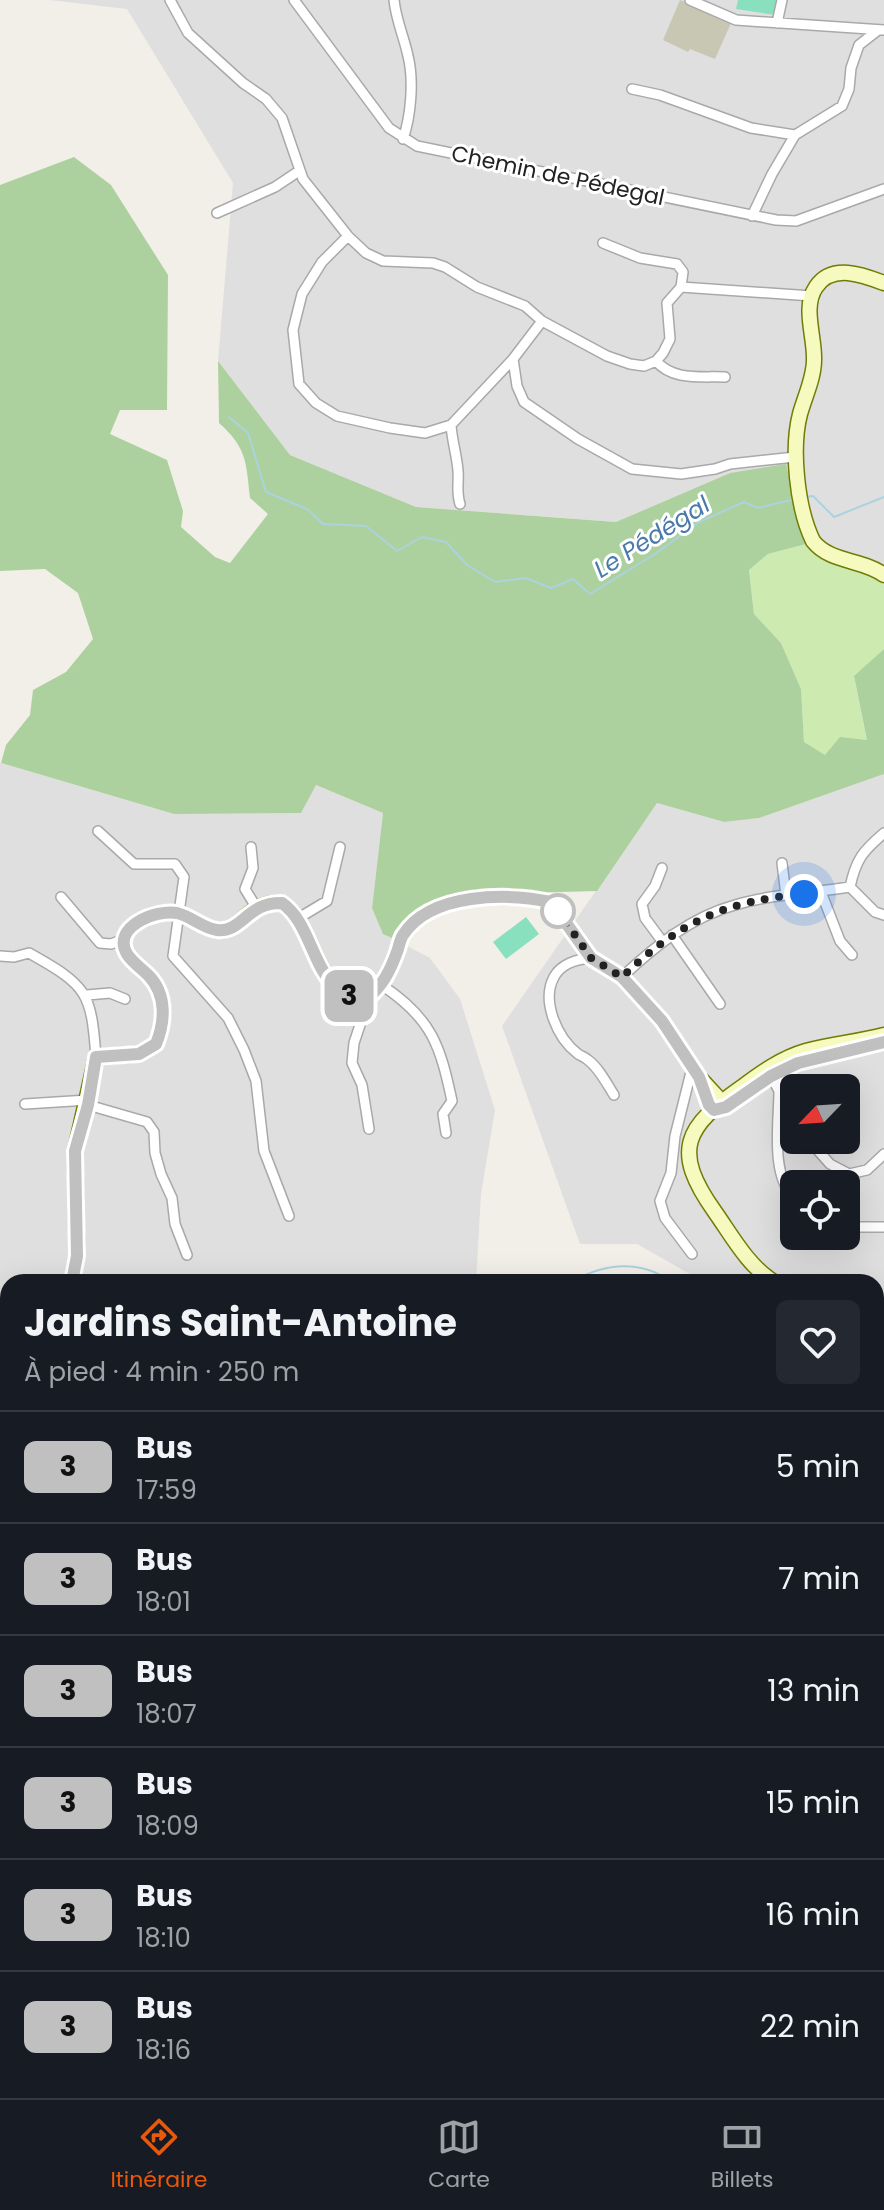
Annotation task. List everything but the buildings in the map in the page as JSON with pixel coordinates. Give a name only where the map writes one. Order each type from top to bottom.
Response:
[{"type":"street","points":[[170,0],[188,33],[243,83],[266,99],[282,118],[299,171],[348,236],[366,253],[383,261],[433,263],[445,267],[477,287],[525,306],[542,321],[607,356],[644,366],[656,361],[670,339],[667,303],[681,287],[683,272],[677,264],[640,258],[603,243]]},
{"type":"street","name":"Chemin de Pédegal","points":[[294,0],[389,128],[417,146],[752,216],[796,221],[884,189]]},
{"type":"street","points":[[394,0],[410,69],[403,139]]},
{"type":"street","points":[[690,0],[736,20],[881,31]]},
{"type":"street","points":[[777,23],[782,0]]},
{"type":"street","points":[[752,216],[795,135],[842,106],[859,45],[881,31]]},
{"type":"street","points":[[632,89],[660,95],[751,128],[795,135]]},
{"type":"street","points":[[217,213],[275,187],[299,171]]},
{"type":"street","points":[[348,236],[322,262],[302,294],[293,330],[299,384],[316,403],[337,416],[425,433],[451,425],[513,359],[542,321]]},
{"type":"street","points":[[882,281],[855,273],[834,274],[821,281],[812,296],[809,308],[814,367],[796,432],[795,457],[813,541],[833,556],[868,565],[884,575]]},
{"type":"street","points":[[681,287],[812,296]]},
{"type":"street","points":[[513,359],[517,386],[524,402],[578,439],[632,469],[681,474],[730,464],[795,457]]},
{"type":"street","points":[[656,361],[667,372],[677,375],[725,377]]},
{"type":"street","points":[[451,425],[460,504]]},
{"type":"street","points":[[98,831],[134,864],[175,864],[184,877],[173,956],[228,1018],[244,1050],[256,1081],[264,1151],[289,1216]]},
{"type":"street","points":[[850,887],[855,863],[868,846],[884,833]]},
{"type":"street","points":[[251,847],[253,868],[245,889],[256,907]]},
{"type":"street","points":[[297,919],[327,901],[340,847]]},
{"type":"street","points":[[782,863],[786,895]]},
{"type":"street","points":[[662,868],[655,886],[642,904],[645,918],[662,941]]},
{"type":"street","points":[[622,977],[662,941],[706,916],[735,904],[850,887]]},
{"type":"street","points":[[850,887],[875,912],[884,915]]},
{"type":"street","points":[[821,892],[840,941],[852,955]]},
{"type":"street","points":[[61,897],[100,943],[111,944],[124,939]]},
{"type":"street","points":[[96,1057],[139,1054],[156,1044],[163,1026],[162,999],[153,980],[127,954],[124,939],[129,928],[151,915],[178,913],[217,930],[237,924],[256,907],[282,903],[297,919],[328,979],[343,993],[354,998],[368,998],[383,986],[403,935],[432,908],[453,901],[528,897],[551,902],[591,958],[622,977],[662,1021],[719,1108]]},
{"type":"street","points":[[672,935],[720,1004]]},
{"type":"street","points":[[0,956],[14,957],[29,953],[70,979],[87,995],[92,1013],[96,1057],[75,1151],[77,1256],[74,1274]]},
{"type":"street","points":[[591,958],[578,959],[557,971],[549,986],[547,999],[554,1022],[576,1053],[590,1060],[614,1095]]},
{"type":"street","points":[[383,986],[403,999],[425,1022],[442,1055],[452,1101],[443,1114],[446,1133]]},
{"type":"street","points":[[87,995],[110,993],[125,999]]},
{"type":"street","points":[[354,998],[360,1025],[352,1063],[362,1085],[369,1129]]},
{"type":"street","points":[[764,1274],[725,1226],[697,1184],[692,1167],[702,1133],[719,1108],[799,1054],[884,1035]]},
{"type":"street","points":[[772,1072],[819,1056],[884,1042]]},
{"type":"street","points":[[692,1254],[665,1218],[660,1201],[671,1173],[675,1136],[696,1072]]},
{"type":"street","points":[[772,1072],[779,1091],[777,1163],[780,1170]]},
{"type":"street","points":[[25,1104],[88,1102],[147,1122],[154,1132],[155,1153],[172,1198],[175,1224],[187,1255]]},
{"type":"street","points":[[821,1154],[830,1164],[849,1174],[867,1170],[884,1154]]},
{"type":"street","points":[[860,1227],[884,1227]]},
{"type":"shaded area","points":[[49,0],[884,0],[884,585],[874,575],[825,561],[806,544],[800,518],[730,473],[616,522],[416,507],[290,455],[218,361],[233,183],[127,9]]},
{"type":"shaded area","points":[[680,0],[731,23],[715,59],[690,49],[688,52],[663,40]]},
{"type":"shaded area","points":[[0,763],[174,814],[316,785],[383,813],[372,908],[384,934],[430,958],[460,999],[495,1110],[481,1194],[476,1274],[0,1274]]},
{"type":"shaded area","points":[[884,774],[884,1274],[690,1274],[637,1244],[580,1244],[502,1026],[657,803],[723,822],[759,818]]},
{"type":"green space","points":[[738,0],[777,0],[775,15],[736,9]]},
{"type":"green space","points":[[74,157],[111,185],[168,275],[167,410],[120,410],[110,434],[167,460],[183,511],[181,527],[215,557],[230,563],[268,514],[250,498],[244,456],[235,440],[219,423],[218,361],[290,455],[416,507],[616,522],[730,473],[786,464],[806,544],[768,554],[749,570],[754,614],[781,643],[801,689],[804,742],[825,755],[840,737],[867,740],[854,676],[884,649],[884,774],[759,818],[724,822],[657,803],[597,891],[451,895],[419,910],[394,939],[383,934],[372,908],[383,813],[316,785],[301,813],[174,814],[1,763],[6,745],[30,715],[33,690],[66,672],[93,639],[78,593],[45,569],[0,571],[0,185]]},
{"type":"green space","points":[[806,544],[825,561],[875,575],[884,585],[884,649],[854,677],[867,740],[825,755],[804,743],[801,689],[781,643],[754,614],[749,570],[768,554]]},
{"type":"green space","points":[[526,917],[539,934],[506,959],[493,942]]},
{"type":"waterway","name":"Le Pédégal","points":[[229,417],[248,433],[266,492],[307,509],[323,524],[366,526],[397,551],[422,537],[446,542],[467,565],[495,582],[526,578],[551,588],[573,579],[590,594],[655,554],[699,522],[744,502],[758,508],[795,499]]},
{"type":"waterway","name":"Le Pédégal","points":[[805,497],[813,496],[834,517],[884,497]]},
{"type":"waterway","points":[[588,1274],[621,1266],[647,1269],[659,1274]]},
{"type":"bus line","name":"3","points":[[74,1274],[77,1256],[75,1151],[88,1105],[96,1057],[139,1054],[156,1044],[163,1026],[162,999],[153,980],[127,954],[124,939],[129,928],[151,915],[178,913],[217,930],[237,924],[256,907],[282,903],[297,919],[328,979],[343,993],[354,998],[368,998],[383,986],[403,935],[432,908],[453,901],[528,897],[551,902],[591,958],[622,977],[662,1021],[699,1077],[709,1105],[714,1110],[726,1107],[771,1076],[798,1063],[884,1042]]},
{"type":"route","points":[[558,911],[591,958],[622,977],[662,941],[706,916],[735,904],[804,894]]}]
